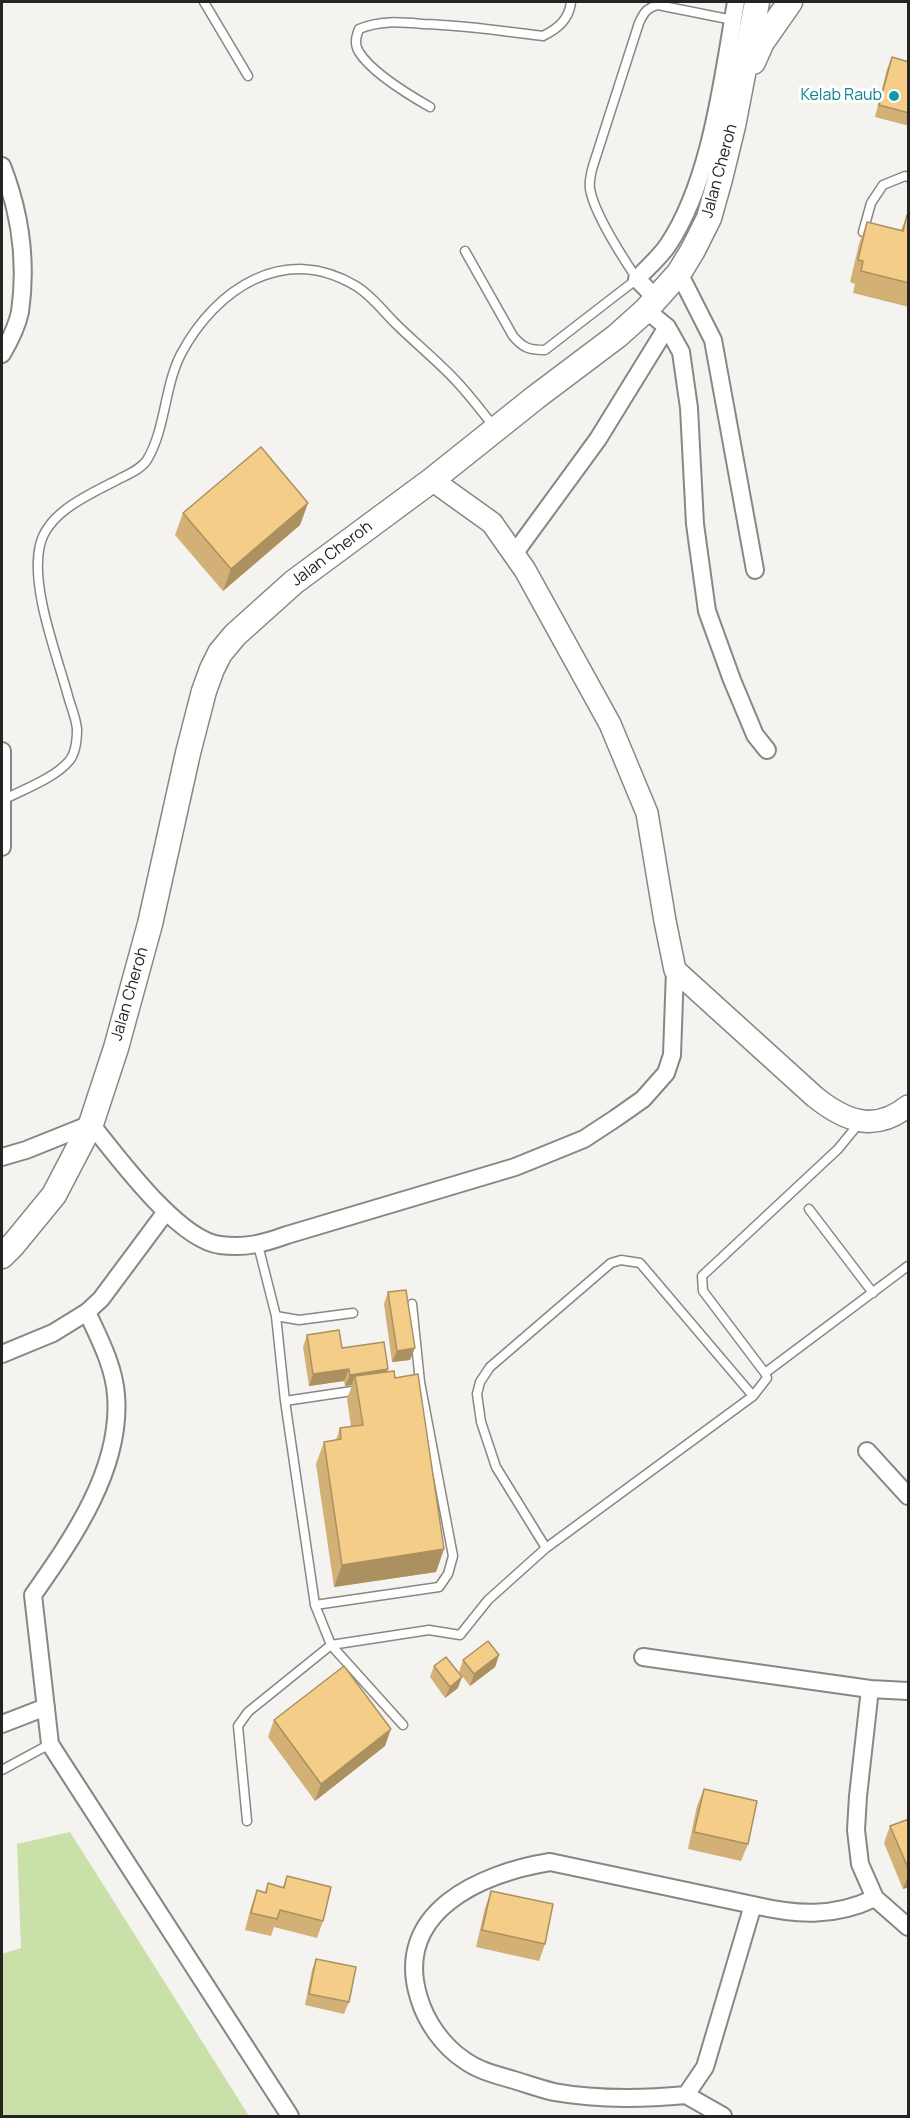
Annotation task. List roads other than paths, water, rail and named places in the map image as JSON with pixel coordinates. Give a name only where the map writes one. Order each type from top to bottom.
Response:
[{"type":"main road","points":[[739,92],[757,2]]},
{"type":"main road","points":[[739,92],[762,42],[790,2]]},
{"type":"main road","name":"Jalan Cheroh","points":[[2,1256],[54,1195],[91,1124],[116,1047],[150,924],[204,692],[220,653],[235,635],[294,582],[432,480],[617,336],[651,304],[679,273],[709,218],[733,126],[739,92]]},
{"type":"street","points":[[736,2],[706,154],[690,203],[667,246],[637,279],[681,352],[688,408],[695,524],[707,611],[755,735],[767,750]]},
{"type":"street","points":[[2,166],[22,240],[19,314],[2,354]]},
{"type":"street","points":[[679,273],[713,340],[755,570]]},
{"type":"street","points":[[514,554],[598,438],[667,327]]},
{"type":"street","points":[[2,1156],[26,1150],[91,1124],[165,1213],[206,1241],[218,1245],[258,1245],[514,1167],[584,1139],[643,1099],[666,1073],[672,1055],[675,970],[646,813],[610,724],[525,570],[492,523],[432,480]]},
{"type":"street","points":[[2,751],[2,847]]},
{"type":"street","points":[[675,970],[833,1112],[861,1121],[881,1120],[909,1106]]},
{"type":"street","points":[[2,1354],[53,1333],[87,1312],[101,1299],[165,1213]]},
{"type":"street","points":[[87,1312],[107,1355],[116,1394],[115,1430],[111,1455],[105,1471],[73,1536],[33,1595],[50,1744],[290,2116]]},
{"type":"street","points":[[867,1451],[909,1496]]},
{"type":"street","points":[[643,1658],[870,1689],[909,1691]]},
{"type":"street","points":[[870,1689],[856,1830],[860,1864],[875,1898],[909,1927]]},
{"type":"street","points":[[2,1724],[46,1707]]},
{"type":"street","points":[[723,2116],[686,2095],[604,2098],[553,2092],[486,2072],[464,2060],[446,2043],[423,2012],[414,1974],[417,1948],[427,1925],[440,1908],[458,1893],[486,1879],[516,1869],[550,1862],[796,1912],[828,1913],[855,1907],[875,1898]]},
{"type":"street","points":[[686,2095],[705,2067],[753,1905]]},
{"type":"lane","points":[[204,2],[248,76]]},
{"type":"lane","points":[[430,107],[398,89],[359,52],[355,40],[358,29],[371,24],[387,22],[463,26],[543,36],[563,22],[570,13],[571,2]]},
{"type":"lane","points":[[465,251],[513,336],[521,345],[530,350],[545,350],[637,279],[600,214],[590,189],[593,166],[643,12],[658,4],[733,20]]},
{"type":"lane","points":[[863,232],[871,203],[883,185],[905,176],[909,177]]},
{"type":"lane","points":[[3,800],[60,770],[71,760],[75,750],[77,728],[42,604],[37,570],[40,546],[46,529],[58,516],[88,496],[132,473],[145,462],[156,441],[180,356],[201,324],[227,295],[252,280],[280,270],[306,269],[331,273],[358,287],[458,382],[496,430]]},
{"type":"lane","points":[[247,1821],[238,1726],[248,1712],[331,1645],[429,1630],[460,1635],[488,1600],[546,1548],[753,1395],[764,1384],[767,1378],[765,1373],[703,1292],[702,1276],[838,1149],[861,1121]]},
{"type":"lane","points":[[809,1209],[873,1293]]},
{"type":"lane","points":[[258,1245],[276,1316],[285,1401],[315,1605],[331,1645],[403,1725]]},
{"type":"lane","points":[[546,1548],[496,1467],[481,1422],[477,1394],[480,1382],[490,1366],[611,1263],[621,1260],[640,1263],[753,1395]]},
{"type":"lane","points":[[765,1373],[909,1266]]},
{"type":"lane","points":[[315,1605],[440,1587],[448,1574],[453,1556],[420,1382],[412,1304]]},
{"type":"lane","points":[[276,1316],[299,1320],[353,1313]]},
{"type":"lane","points":[[398,1385],[420,1382]]},
{"type":"lane","points":[[285,1401],[364,1390]]},
{"type":"lane","points":[[2,1770],[50,1744]]},
{"type":"place","name":"Kelab Raub","points":[[894,96]]}]
